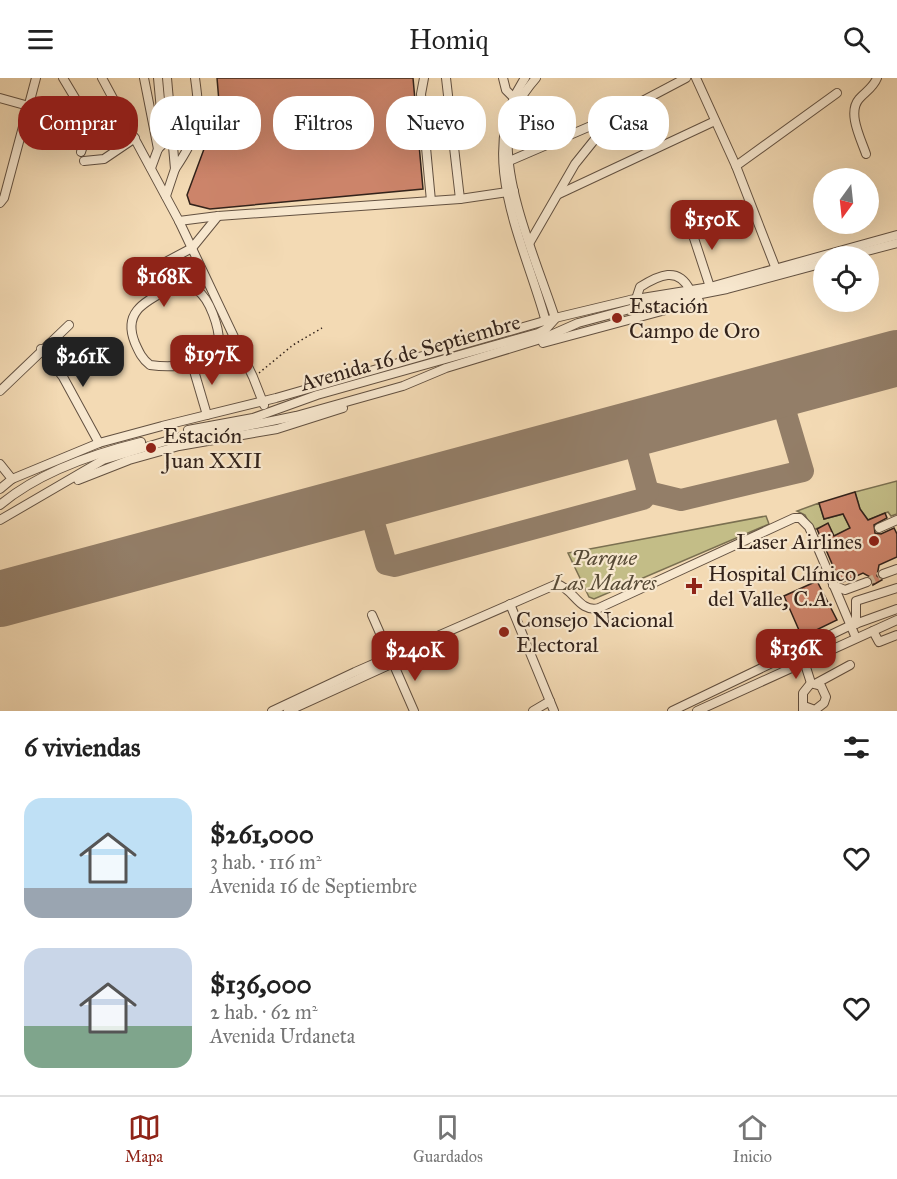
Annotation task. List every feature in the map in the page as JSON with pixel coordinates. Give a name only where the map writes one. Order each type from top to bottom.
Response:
[{"type":"street","points":[[30,96],[36,78]]},
{"type":"street","points":[[63,78],[74,96]]},
{"type":"street","points":[[102,78],[112,96]]},
{"type":"street","points":[[144,78],[150,108]]},
{"type":"street","points":[[158,78],[160,96]]},
{"type":"street","points":[[167,78],[175,169]]},
{"type":"street","points":[[166,196],[175,169],[197,132],[199,114],[195,78]]},
{"type":"street","points":[[424,78],[422,94],[431,201]]},
{"type":"street","points":[[446,78],[459,199]]},
{"type":"street","points":[[503,78],[506,90],[513,96],[525,78]]},
{"type":"street","points":[[506,163],[511,120],[526,90],[536,78]]},
{"type":"street","points":[[652,96],[686,78]]},
{"type":"street","points":[[696,78],[736,166],[776,269]]},
{"type":"street","points":[[866,154],[853,114],[857,101],[871,89],[877,78]]},
{"type":"street","points":[[736,166],[837,93]]},
{"type":"street","points":[[0,98],[18,103]]},
{"type":"street","points":[[559,194],[715,121]]},
{"type":"street","points":[[506,163],[588,127]]},
{"type":"street","points":[[2,200],[18,139]]},
{"type":"street","points":[[138,144],[192,248],[253,377],[266,413]]},
{"type":"street","points":[[530,242],[575,164],[588,148]]},
{"type":"street","points":[[84,161],[104,159],[117,150]]},
{"type":"street","points":[[151,168],[157,150]]},
{"type":"street","points":[[505,150],[510,192],[546,321]]},
{"type":"street","points":[[179,221],[218,216],[459,199],[510,192]]},
{"type":"street","points":[[510,192],[530,242],[555,318]]},
{"type":"street","points":[[158,266],[192,248],[218,216]]},
{"type":"street","points":[[689,223],[710,287]]},
{"type":"street","name":"Avenida 16 de Septiembre","points":[[0,489],[12,479],[99,443],[262,401],[555,318],[636,299],[710,287],[897,236]]},
{"type":"street","points":[[879,248],[897,243]]},
{"type":"street","points":[[879,252],[897,248]]},
{"type":"street","points":[[0,522],[54,492],[129,460],[178,446],[277,429],[409,387],[485,359],[813,268]]},
{"type":"street","points":[[636,299],[640,287],[670,275],[680,275],[684,278],[690,290]]},
{"type":"street","points":[[174,286],[187,286],[202,294],[219,331],[219,342],[213,350],[202,360],[192,364],[166,367],[150,365],[138,351],[129,330],[134,313],[146,302],[174,286]]},
{"type":"street","name":"Avenida 16 de Septiembre","points":[[0,505],[38,480],[110,450],[266,413],[317,395],[537,333],[546,329],[555,318]]},
{"type":"street","points":[[0,391],[41,349],[69,325]]},
{"type":"street","points":[[41,349],[63,377],[99,443]]},
{"type":"street","points":[[192,364],[207,415]]},
{"type":"street","points":[[0,464],[12,479]]},
{"type":"street","points":[[288,711],[390,660],[557,584],[569,591],[584,607],[593,610],[794,518],[802,520],[809,527],[840,605],[854,625]]},
{"type":"street","points":[[879,528],[897,521]]},
{"type":"street","points":[[883,574],[897,569]]},
{"type":"street","points":[[833,585],[845,590],[867,582]]},
{"type":"street","points":[[840,605],[897,588]]},
{"type":"street","points":[[856,601],[854,625],[856,638]]},
{"type":"street","points":[[510,606],[554,711]]},
{"type":"street","points":[[672,711],[854,625],[897,609]]},
{"type":"street","points":[[372,615],[414,711]]},
{"type":"street","points":[[698,711],[856,638],[897,622]]},
{"type":"street","points":[[873,631],[879,642],[897,635]]},
{"type":"street","points":[[804,662],[813,684],[825,691],[824,703],[815,710],[804,709],[803,693],[813,684],[850,665]]},
{"type":"street","points":[[533,711],[550,701]]},
{"type":"street","points":[[272,711],[307,703]]},
{"type":"path","points":[[253,377],[293,345],[322,328]]},
{"type":"green space","points":[[897,481],[897,514],[891,516],[888,512],[868,520],[860,509],[855,492]]},
{"type":"green space","points":[[819,503],[824,519],[843,514],[850,528],[834,536],[828,524],[813,530],[805,515],[797,511]]},
{"type":"green space","name":"Parque Las Madres","points":[[766,516],[769,524],[594,599],[589,597],[568,553]]},
{"type":"building","points":[[217,78],[413,78],[415,96],[386,96],[386,150],[419,150],[423,189],[210,209],[190,204],[187,195],[204,150],[261,150],[261,96],[218,96]]},
{"type":"building","points":[[855,492],[860,509],[868,520],[885,513],[887,518],[874,525],[875,533],[881,534],[894,528],[897,534],[897,557],[879,565],[877,576],[882,580],[873,585],[872,578],[863,573],[843,582],[839,580],[817,529],[828,523],[834,536],[850,528],[843,514],[824,519],[819,503]]},
{"type":"building","points":[[817,581],[837,620],[802,637],[784,596]]},
{"type":"taxiway","points":[[648,492],[681,500],[803,471],[779,390]]},
{"type":"taxiway","points":[[367,500],[386,564],[395,566],[643,499],[648,492],[631,429]]},
{"type":"runway","points":[[0,599],[897,358]]},
{"type":"tunnel","points":[[867,582],[883,574]]},
{"type":"place","name":"Estación Campo de Oro","points":[[617,318]]},
{"type":"place","name":"Estación Juan XXII","points":[[151,448]]},
{"type":"place","name":"Laser Airlines","points":[[874,541]]},
{"type":"place","name":"Hospital Clínico del Valle, C.A.","points":[[694,586]]},
{"type":"place","name":"Consejo Nacional Electoral","points":[[504,632]]}]
